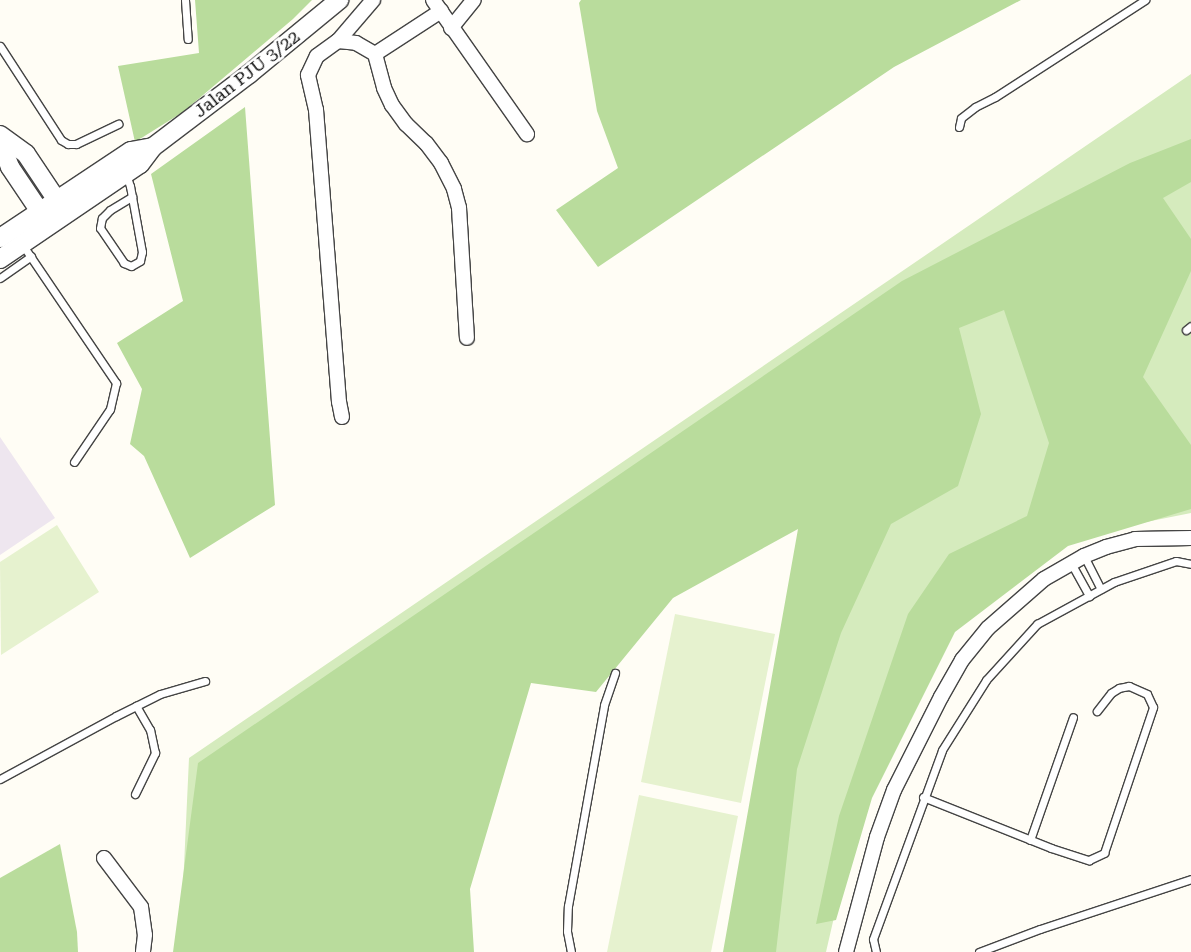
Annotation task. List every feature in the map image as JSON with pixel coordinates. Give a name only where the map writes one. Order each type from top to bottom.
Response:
[{"type":"street","name":"Jalan PJU 3/22","points":[[0,259],[27,250],[50,226],[140,164],[153,146],[249,74],[339,0]]},
{"type":"street","points":[[342,417],[338,402],[316,110],[308,74],[317,56],[338,40],[373,0]]},
{"type":"street","points":[[451,28],[474,0]]},
{"type":"street","points":[[375,54],[437,6],[527,134]]},
{"type":"street","points":[[338,40],[356,43],[375,54],[384,88],[392,105],[406,124],[426,143],[441,163],[454,189],[459,208],[467,338]]},
{"type":"street","points":[[0,135],[26,154],[67,214]]},
{"type":"street","points":[[0,142],[10,167],[50,226]]},
{"type":"street","name":"Jalan PJU 3/22","points":[[0,238],[131,150],[153,146]]},
{"type":"street","points":[[846,952],[877,836],[894,790],[949,682],[962,660],[988,628],[1044,579],[1084,556],[1106,546],[1135,539],[1191,538]]},
{"type":"street","points":[[104,858],[141,907],[145,935],[143,952]]},
{"type":"lane","points":[[185,0],[188,39]]},
{"type":"lane","points":[[959,127],[961,118],[974,107],[995,97],[1145,0]]},
{"type":"lane","points":[[0,46],[61,140],[68,144],[76,144],[118,124]]},
{"type":"lane","points":[[126,174],[132,197],[142,252],[140,261],[131,266],[124,263],[100,228],[102,218],[110,210],[132,197]]},
{"type":"lane","points":[[0,278],[27,250],[116,383],[110,409],[74,462]]},
{"type":"lane","points":[[1084,556],[1101,589]]},
{"type":"lane","points":[[876,952],[873,939],[942,750],[986,680],[1037,624],[1114,582],[1176,562],[1191,564]]},
{"type":"lane","points":[[1071,563],[1089,596]]},
{"type":"lane","points":[[571,952],[567,931],[568,906],[604,705],[615,673]]},
{"type":"lane","points":[[0,779],[160,694],[205,681]]},
{"type":"lane","points":[[924,797],[1030,840],[1089,860],[1104,853],[1153,707],[1147,694],[1128,686],[1119,688],[1111,693],[1097,711]]},
{"type":"lane","points":[[134,794],[155,753],[150,730],[136,706]]},
{"type":"lane","points":[[1030,840],[1073,718]]},
{"type":"lane","points":[[979,952],[1040,929],[1191,879]]},
{"type":"shaded area","points":[[0,437],[55,518],[0,555]]},
{"type":"green space","points":[[195,0],[312,0],[293,19],[183,112],[135,142],[118,66],[199,53]]},
{"type":"green space","points":[[581,0],[1021,0],[894,67],[598,267],[556,210],[618,168],[597,111],[579,3]]},
{"type":"green space","points":[[1191,74],[1191,513],[1056,540],[944,630],[855,826],[826,952],[731,952],[829,517],[776,494],[180,952],[189,758]]},
{"type":"green space","points":[[245,107],[275,505],[190,558],[144,456],[130,444],[142,389],[117,343],[183,301],[151,174]]},
{"type":"green space","points":[[1191,139],[1191,182],[1163,198],[1191,239],[1191,271],[1143,377],[1191,445],[1191,509],[1068,546],[955,632],[872,798],[836,920],[816,924],[839,816],[908,614],[949,554],[1027,516],[1049,443],[1004,310],[959,328],[981,414],[958,486],[891,524],[841,633],[797,769],[776,952],[723,952],[798,529],[673,598],[596,692],[531,683],[470,889],[474,952],[173,952],[198,763],[902,281],[1130,163]]},
{"type":"green space","points":[[57,525],[99,592],[1,655],[0,562]]},
{"type":"green space","points":[[675,614],[775,634],[741,803],[641,782]]},
{"type":"green space","points":[[639,795],[738,816],[711,952],[607,952]]},
{"type":"green space","points":[[60,844],[77,932],[78,952],[0,952],[0,878]]}]
